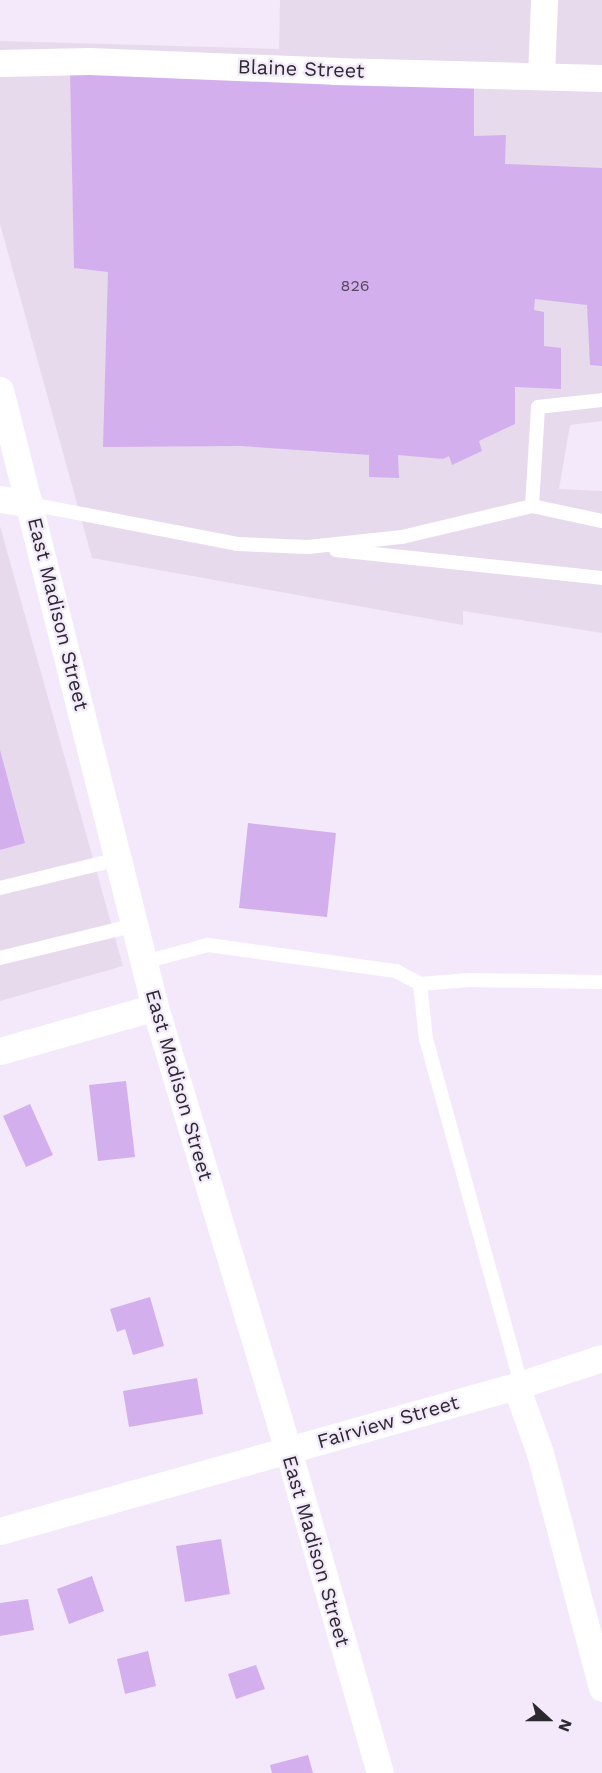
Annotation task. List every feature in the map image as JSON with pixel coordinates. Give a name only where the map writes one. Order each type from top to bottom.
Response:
[{"type":"street","points":[[541,75],[544,0]]},
{"type":"street","name":"Blaine Street","points":[[0,63],[89,61],[334,71],[602,78]]},
{"type":"street","name":"East Madison Street","points":[[0,390],[155,1007],[288,1450],[380,1773]]},
{"type":"street","points":[[0,499],[30,504]]},
{"type":"street","points":[[0,1050],[155,1007]]},
{"type":"street","name":"Fairview Street","points":[[0,1531],[519,1385],[602,1358]]},
{"type":"street","points":[[519,1385],[540,1453],[602,1688]]},
{"type":"lane","points":[[532,506],[538,407],[602,399]]},
{"type":"lane","points":[[30,504],[237,544],[307,547],[602,578]]},
{"type":"lane","points":[[307,547],[402,537],[532,506],[602,521]]},
{"type":"lane","points":[[0,888],[119,859]]},
{"type":"lane","points":[[0,958],[135,925]]},
{"type":"lane","points":[[144,962],[208,945],[396,971],[420,984],[469,980],[602,982]]},
{"type":"lane","points":[[420,984],[426,1039],[519,1385]]},
{"type":"shaded area","points":[[280,0],[602,0],[602,421],[570,425],[559,489],[602,491],[602,633],[463,611],[463,625],[92,558],[0,224],[0,41],[279,49]]},
{"type":"shaded area","points":[[0,526],[123,966],[0,1001]]},
{"type":"building","points":[[70,71],[474,84],[474,136],[506,135],[505,164],[602,168],[602,366],[590,365],[587,305],[535,299],[534,310],[544,312],[544,346],[561,348],[561,389],[515,387],[515,424],[479,441],[482,451],[452,465],[449,456],[443,459],[398,455],[399,478],[369,477],[369,455],[241,446],[103,447],[108,272],[74,268]]},
{"type":"building","points":[[0,750],[25,843],[0,850]]},
{"type":"building","points":[[248,823],[336,833],[327,917],[239,908]]},
{"type":"building","points":[[126,1081],[135,1157],[98,1161],[89,1085]]},
{"type":"building","points":[[30,1104],[53,1155],[26,1167],[3,1116]]},
{"type":"building","points":[[150,1297],[164,1346],[133,1355],[125,1329],[117,1332],[110,1309]]},
{"type":"building","points":[[197,1378],[203,1414],[129,1427],[123,1391]]},
{"type":"building","points":[[221,1539],[230,1594],[185,1602],[176,1546]]},
{"type":"building","points":[[92,1576],[104,1611],[69,1624],[57,1589]]},
{"type":"building","points":[[28,1599],[34,1630],[0,1636],[0,1603]]},
{"type":"building","points":[[148,1651],[156,1686],[125,1694],[117,1659]]},
{"type":"building","points":[[256,1665],[265,1689],[236,1699],[228,1674]]},
{"type":"building","points":[[308,1755],[313,1773],[272,1773],[270,1765]]}]
